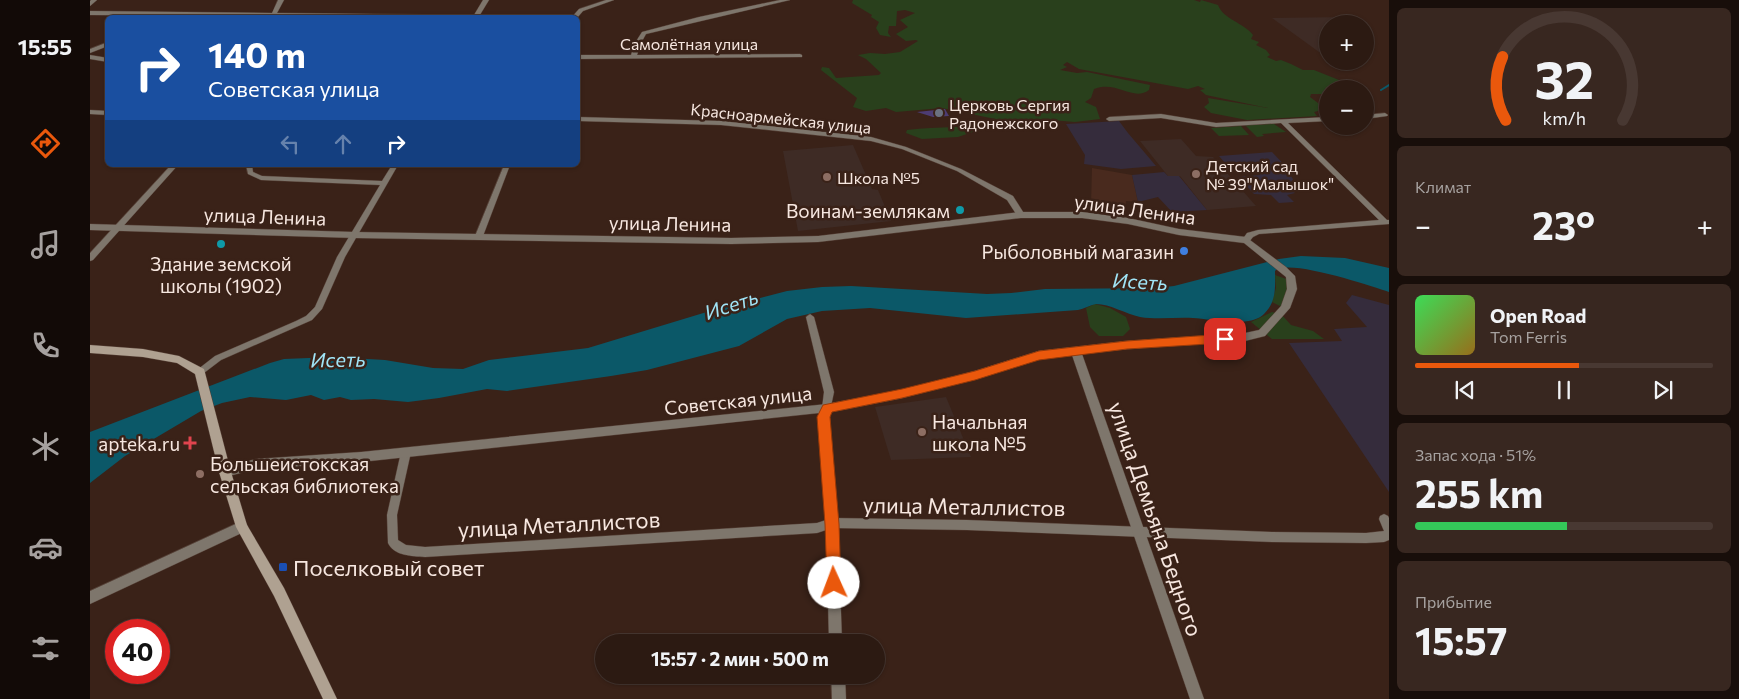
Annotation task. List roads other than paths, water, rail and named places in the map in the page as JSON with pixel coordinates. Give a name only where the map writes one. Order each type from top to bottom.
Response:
[{"type":"main road","points":[[90,349],[143,353],[178,360],[200,375],[224,472],[242,527],[279,592],[330,699]]},
{"type":"street","points":[[90,4],[94,0]]},
{"type":"street","points":[[273,15],[281,0]]},
{"type":"street","points":[[478,15],[486,0]]},
{"type":"street","points":[[576,15],[581,10],[611,0]]},
{"type":"street","points":[[634,56],[638,43],[644,33],[787,0]]},
{"type":"street","points":[[90,13],[181,15]]},
{"type":"street","points":[[90,51],[105,45]]},
{"type":"street","name":"Самолётная улица","points":[[580,57],[800,56]]},
{"type":"street","points":[[90,57],[105,60]]},
{"type":"street","points":[[90,112],[105,113]]},
{"type":"street","points":[[1374,116],[1385,115]]},
{"type":"street","points":[[1109,119],[1161,116],[1216,125],[1319,119]]},
{"type":"street","name":"Красноармейская улица","points":[[580,119],[721,123],[871,139],[904,148],[959,170],[1010,198],[1021,215]]},
{"type":"street","points":[[1282,121],[1387,222]]},
{"type":"street","points":[[90,258],[172,167]]},
{"type":"street","points":[[249,167],[250,173],[261,178],[384,183]]},
{"type":"street","points":[[200,375],[218,358],[309,318],[318,309],[341,257],[394,167]]},
{"type":"street","points":[[479,236],[506,167]]},
{"type":"street","name":"улица Ленина","points":[[90,227],[355,235],[730,241],[818,239],[1021,215],[1099,217],[1179,232],[1246,240],[1250,235],[1258,232],[1387,222]]},
{"type":"street","name":"Советская улица","points":[[224,472],[256,464],[406,452],[827,408],[911,391],[975,375],[1039,355],[1127,345],[1245,337],[1262,333],[1285,308],[1292,289],[1290,276],[1246,240]]},
{"type":"street","points":[[810,317],[829,392],[827,408],[823,417],[832,524],[836,634]]},
{"type":"street","name":"улица Демьяна Бедного","points":[[1076,352],[1197,699]]},
{"type":"street","name":"улица Металлистов","points":[[406,452],[392,515],[391,531],[392,542],[404,550],[435,551],[817,528],[832,524],[1366,538],[1384,537],[1389,532],[1384,519]]},
{"type":"street","points":[[90,598],[242,527]]},
{"type":"street","points":[[838,684],[839,699]]},
{"type":"water","name":"Исеть","points":[[1301,256],[1345,258],[1389,268],[1389,292],[1330,274],[1312,270],[1283,268],[1275,271],[1274,294],[1268,309],[1258,318],[1240,322],[1193,318],[1147,318],[1096,304],[1078,310],[966,318],[870,308],[822,311],[787,319],[739,346],[647,370],[611,376],[507,391],[487,389],[408,402],[374,399],[351,400],[340,397],[324,400],[311,395],[286,400],[250,397],[222,403],[201,411],[125,456],[90,483],[90,432],[284,359],[333,357],[385,360],[433,368],[463,369],[489,360],[588,348],[710,311],[787,291],[851,286],[987,294],[1045,289],[1156,288],[1174,286],[1279,259]]},
{"type":"waterway","points":[[1381,90],[1389,85]]},
{"type":"place","name":"Церковь Сергия Радонежского","points":[[939,113]]},
{"type":"place","name":"Детский сад № 39\"Малышок\"","points":[[1196,174]]},
{"type":"place","name":"Школа №5","points":[[827,177]]},
{"type":"place","name":"Воинам-землякам","points":[[960,210]]},
{"type":"place","name":"Здание земской школы (1902)","points":[[221,244]]},
{"type":"place","name":"Рыболовный магазин","points":[[1184,251]]},
{"type":"place","name":"Начальная школа №5","points":[[922,432]]},
{"type":"place","name":"apteka.ru","points":[[190,443]]},
{"type":"place","name":"Большеистокская сельская библиотека","points":[[200,474]]},
{"type":"place","name":"Поселковый совет","points":[[283,567]]}]
